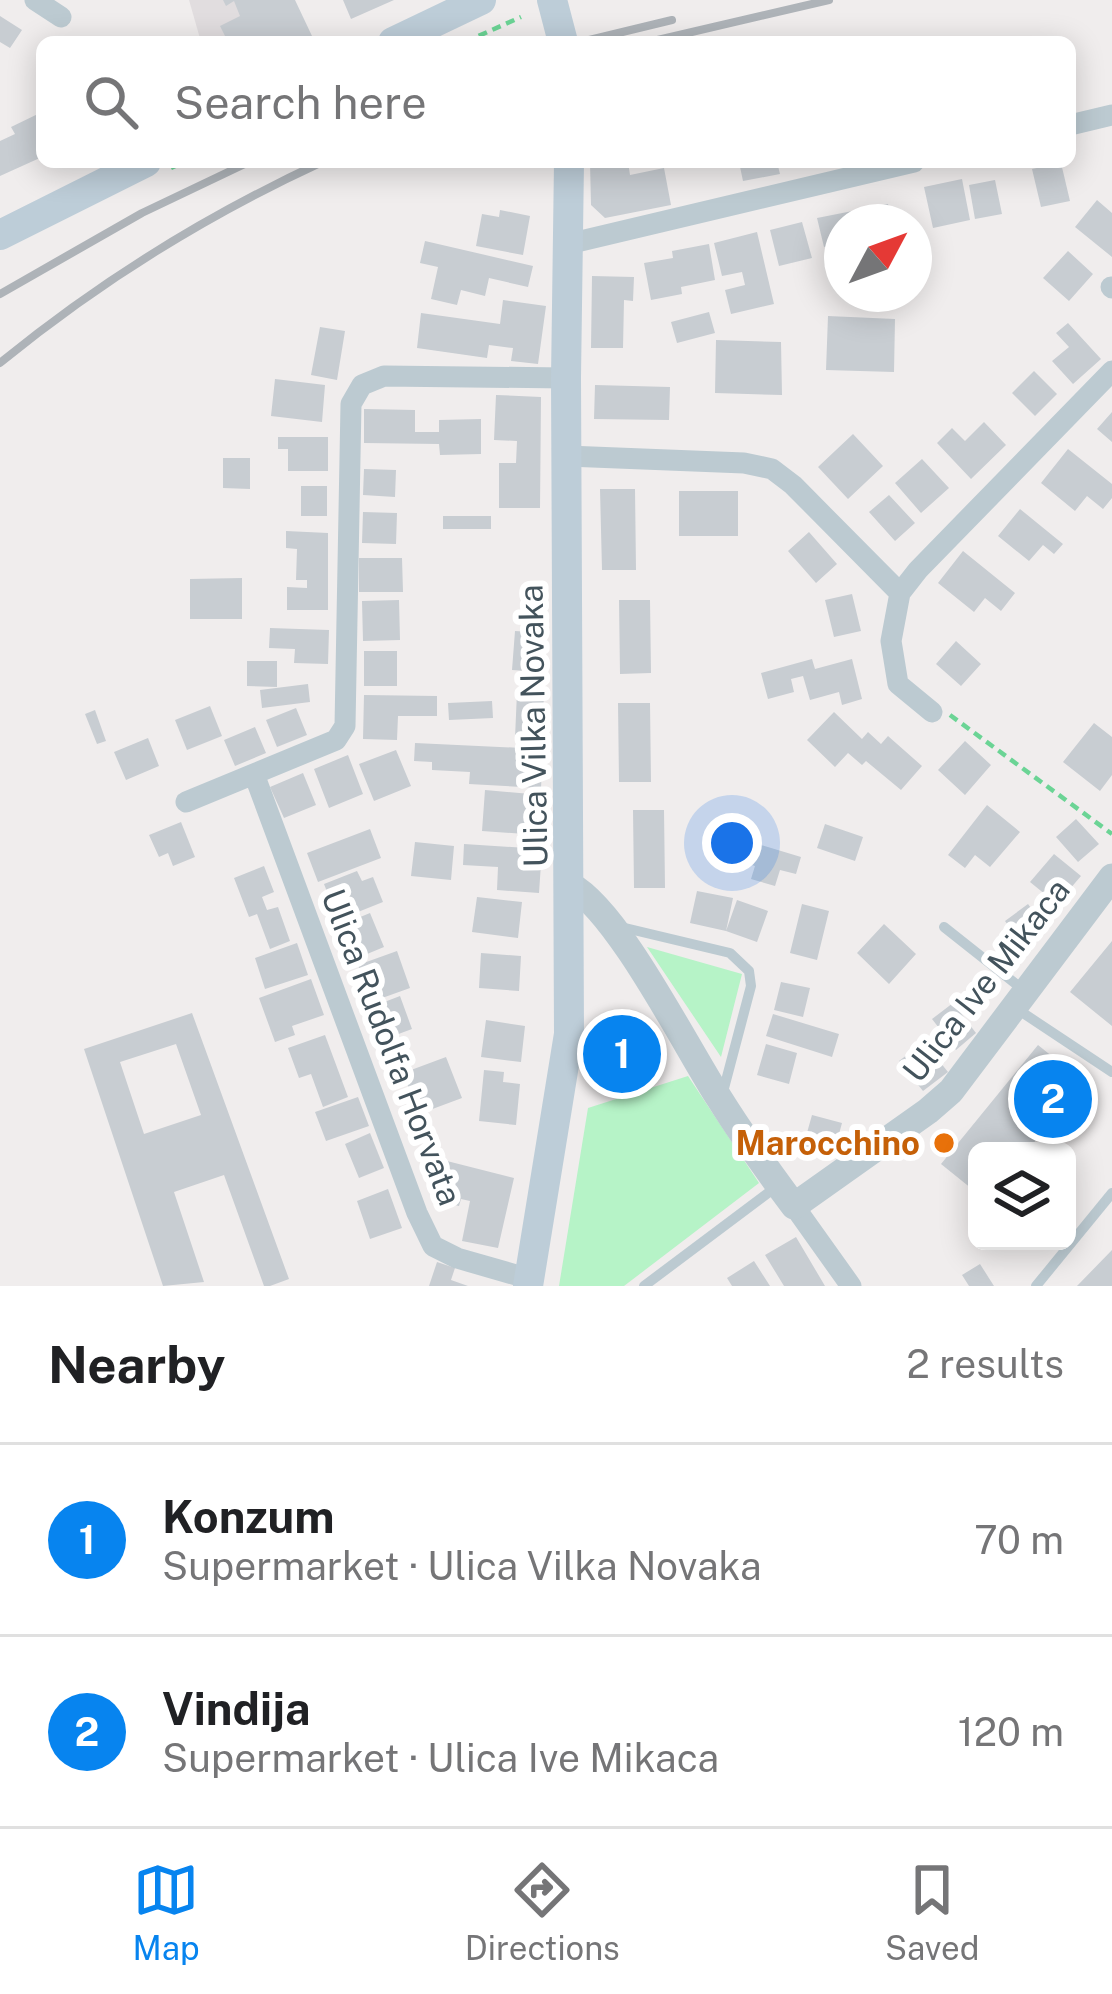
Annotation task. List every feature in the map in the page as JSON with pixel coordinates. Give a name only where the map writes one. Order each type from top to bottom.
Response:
[{"type":"main road","points":[[406,36],[481,0]]},
{"type":"main road","points":[[552,0],[561,36]]},
{"type":"main road","points":[[0,236],[134,168]]},
{"type":"main road","name":"Ulica Vilka Novaka","points":[[529,1283],[569,1034],[568,168]]},
{"type":"street","points":[[35,0],[61,17]]},
{"type":"street","points":[[1076,124],[1112,115]]},
{"type":"street","points":[[568,244],[889,168]]},
{"type":"street","points":[[932,712],[898,684],[891,641],[900,593],[1112,371]]},
{"type":"street","points":[[186,802],[336,740],[346,726],[351,404],[362,385],[384,376],[566,378]]},
{"type":"street","points":[[567,456],[744,463],[772,469],[900,593]]},
{"type":"street","name":"Ulica Rudolfa Horvata","points":[[254,774],[417,1213],[434,1246],[529,1283]]},
{"type":"street","name":"Ulica Ive Mikaca","points":[[786,1195],[928,1111],[971,1067],[1112,877]]},
{"type":"street","points":[[571,886],[590,896],[612,925],[721,1101],[850,1286]]},
{"type":"lane","points":[[612,925],[730,953],[749,971],[752,986],[721,1101]]},
{"type":"lane","points":[[944,927],[1020,1000],[1112,1072]]},
{"type":"lane","points":[[1036,1286],[1112,1193]]},
{"type":"lane","points":[[644,1286],[786,1195]]},
{"type":"path","points":[[478,36],[521,16]]},
{"type":"path","points":[[932,712],[954,716],[1112,834]]},
{"type":"shaded area","points":[[189,0],[262,0],[279,36],[199,36]]},
{"type":"green space","points":[[647,947],[742,974],[721,1057]]},
{"type":"green space","points":[[688,1076],[759,1183],[624,1286],[559,1286],[588,1108]]},
{"type":"building","points":[[223,0],[295,0],[312,36],[225,36],[220,26],[240,16],[234,1],[226,6]]},
{"type":"building","points":[[343,0],[394,0],[351,19]]},
{"type":"building","points":[[0,16],[22,30],[10,48],[0,42]]},
{"type":"building","points":[[36,115],[36,160],[0,176],[0,141],[15,134],[11,127]]},
{"type":"building","points":[[590,168],[629,168],[630,175],[664,168],[671,205],[605,218],[591,205]]},
{"type":"building","points":[[740,168],[778,168],[780,174],[743,181]]},
{"type":"building","points":[[1062,168],[1070,201],[1041,207],[1032,169]]},
{"type":"building","points":[[962,179],[970,220],[933,228],[932,204],[928,204],[924,187]]},
{"type":"building","points":[[995,180],[1002,214],[975,219],[969,185]]},
{"type":"building","points":[[1097,200],[1112,213],[1112,257],[1075,227]]},
{"type":"building","points":[[500,210],[530,216],[523,255],[476,246],[482,214],[499,217]]},
{"type":"building","points":[[824,217],[824,247],[817,218]]},
{"type":"building","points":[[802,222],[812,258],[779,266],[770,230]]},
{"type":"building","points":[[757,232],[774,304],[731,314],[725,290],[745,285],[742,272],[722,276],[714,243]]},
{"type":"building","points":[[425,241],[533,266],[528,287],[489,278],[485,296],[461,290],[457,305],[431,299],[438,267],[420,263]]},
{"type":"building","points":[[709,244],[715,280],[651,300],[644,263],[673,258],[672,251]]},
{"type":"building","points":[[1068,251],[1093,274],[1069,301],[1043,278]]},
{"type":"building","points":[[592,276],[634,277],[633,301],[624,300],[623,348],[591,348]]},
{"type":"building","points":[[503,300],[546,306],[538,364],[511,361],[513,348],[489,345],[487,358],[417,348],[421,313],[500,324]]},
{"type":"building","points":[[709,312],[715,333],[677,343],[671,322]]},
{"type":"building","points":[[828,316],[895,319],[894,372],[826,370]]},
{"type":"building","points":[[1068,323],[1101,359],[1073,384],[1052,361],[1069,347],[1056,333]]},
{"type":"building","points":[[320,327],[345,331],[337,380],[311,375]]},
{"type":"building","points":[[716,340],[781,342],[782,395],[715,393]]},
{"type":"building","points":[[1034,371],[1057,394],[1035,416],[1012,393]]},
{"type":"building","points":[[275,379],[325,385],[322,422],[271,416]]},
{"type":"building","points":[[595,385],[670,387],[669,420],[594,419]]},
{"type":"building","points":[[496,395],[541,397],[540,508],[499,508],[499,463],[516,463],[517,441],[494,440]]},
{"type":"building","points":[[364,409],[415,410],[415,432],[439,432],[439,420],[481,419],[481,454],[440,455],[439,444],[364,443]]},
{"type":"building","points":[[1112,412],[1112,442],[1097,429]]},
{"type":"building","points":[[984,422],[1006,445],[971,479],[937,443],[952,428],[965,441]]},
{"type":"building","points":[[853,434],[883,466],[848,499],[818,467]]},
{"type":"building","points":[[278,437],[328,437],[328,471],[288,471],[288,449],[278,449]]},
{"type":"building","points":[[1068,449],[1112,484],[1112,498],[1103,509],[1087,496],[1075,511],[1041,483]]},
{"type":"building","points":[[223,458],[250,458],[250,489],[223,488]]},
{"type":"building","points":[[922,459],[949,488],[921,513],[895,483]]},
{"type":"building","points":[[364,469],[396,470],[395,497],[363,495]]},
{"type":"building","points":[[301,486],[327,486],[327,516],[301,516]]},
{"type":"building","points":[[600,489],[635,489],[636,570],[602,570]]},
{"type":"building","points":[[679,491],[738,491],[738,536],[679,536]]},
{"type":"building","points":[[889,495],[915,523],[895,541],[869,512]]},
{"type":"building","points":[[1020,509],[1063,544],[1054,554],[1043,545],[1029,561],[998,536]]},
{"type":"building","points":[[363,512],[397,513],[396,544],[362,543]]},
{"type":"building","points":[[443,516],[491,516],[491,529],[443,529]]},
{"type":"building","points":[[286,531],[328,533],[328,610],[287,610],[287,587],[307,588],[307,580],[296,580],[297,549],[286,548]]},
{"type":"building","points":[[809,532],[837,564],[816,583],[788,551]]},
{"type":"building","points":[[963,551],[1015,593],[1001,611],[985,598],[974,612],[938,583]]},
{"type":"building","points":[[359,558],[402,558],[403,592],[359,592]]},
{"type":"building","points":[[242,578],[242,619],[190,619],[190,579]]},
{"type":"building","points":[[852,594],[861,631],[834,637],[825,600]]},
{"type":"building","points":[[399,600],[400,640],[363,641],[362,601]]},
{"type":"building","points":[[619,600],[650,600],[651,673],[620,674]]},
{"type":"building","points":[[270,628],[329,630],[328,664],[294,663],[295,649],[269,648]]},
{"type":"building","points":[[515,631],[545,633],[543,672],[512,670]]},
{"type":"building","points":[[956,641],[981,664],[961,686],[936,664]]},
{"type":"building","points":[[364,651],[397,651],[397,686],[364,686]]},
{"type":"building","points":[[812,659],[815,669],[852,659],[862,699],[842,705],[839,692],[810,700],[803,676],[791,679],[794,692],[768,699],[761,673]]},
{"type":"building","points":[[247,661],[277,661],[277,687],[247,686]]},
{"type":"building","points":[[308,684],[310,702],[262,708],[260,690]]},
{"type":"building","points":[[517,692],[544,693],[542,739],[515,738]]},
{"type":"building","points":[[364,695],[437,696],[437,716],[398,716],[397,740],[363,739]]},
{"type":"building","points":[[492,701],[493,718],[449,720],[448,703]]},
{"type":"building","points":[[618,703],[650,703],[651,782],[619,782]]},
{"type":"building","points":[[210,706],[222,736],[187,750],[175,720]]},
{"type":"building","points":[[296,708],[307,735],[277,747],[266,720]]},
{"type":"building","points":[[95,710],[106,741],[97,744],[85,714]]},
{"type":"building","points":[[834,712],[862,739],[868,732],[881,744],[888,736],[922,766],[901,790],[866,761],[862,765],[848,753],[835,767],[807,740]]},
{"type":"building","points":[[1094,723],[1112,737],[1112,775],[1100,791],[1063,762]]},
{"type":"building","points":[[255,727],[266,753],[235,766],[224,740]]},
{"type":"building","points":[[148,738],[159,766],[126,780],[114,752]]},
{"type":"building","points":[[965,741],[991,765],[965,795],[938,770]]},
{"type":"building","points":[[415,743],[543,749],[541,788],[469,784],[470,772],[432,770],[432,762],[414,761]]},
{"type":"building","points":[[396,750],[411,786],[374,801],[359,764]]},
{"type":"building","points":[[348,755],[363,794],[329,808],[314,769]]},
{"type":"building","points":[[303,773],[316,805],[284,818],[270,787]]},
{"type":"building","points":[[485,790],[542,795],[539,835],[482,831]]},
{"type":"building","points":[[987,805],[1020,832],[990,867],[975,855],[965,868],[948,855]]},
{"type":"building","points":[[633,810],[664,810],[665,888],[634,888]]},
{"type":"building","points":[[1076,819],[1099,844],[1078,862],[1056,837]]},
{"type":"building","points":[[181,822],[195,857],[173,866],[168,853],[159,857],[149,835]]},
{"type":"building","points":[[825,824],[863,837],[855,861],[817,848]]},
{"type":"building","points":[[370,829],[381,858],[318,882],[307,853]]},
{"type":"building","points":[[724,834],[801,857],[796,874],[780,870],[775,886],[751,879],[755,866],[717,854]]},
{"type":"building","points":[[415,842],[454,846],[451,880],[411,876]]},
{"type":"building","points":[[464,844],[542,849],[539,893],[497,890],[498,867],[463,865]]},
{"type":"building","points":[[1054,854],[1081,876],[1057,904],[1030,882]]},
{"type":"building","points":[[264,866],[274,892],[262,897],[267,910],[278,907],[290,941],[270,949],[257,914],[249,917],[234,878]]},
{"type":"building","points":[[357,871],[362,881],[373,877],[383,902],[338,920],[324,884]]},
{"type":"building","points":[[697,891],[733,898],[726,931],[690,923]]},
{"type":"building","points":[[477,897],[522,902],[518,938],[472,932]]},
{"type":"building","points":[[737,900],[768,911],[757,942],[726,931]]},
{"type":"building","points":[[802,904],[829,911],[817,960],[790,953]]},
{"type":"building","points":[[1028,904],[1047,930],[1023,947],[1005,921]]},
{"type":"building","points":[[370,913],[384,947],[355,959],[341,925]]},
{"type":"building","points":[[884,924],[916,954],[889,984],[857,953]]},
{"type":"building","points":[[1112,941],[1112,1026],[1070,992]]},
{"type":"building","points":[[297,943],[308,975],[265,989],[255,958]]},
{"type":"building","points":[[397,951],[410,988],[371,1002],[358,965]]},
{"type":"building","points":[[481,953],[521,956],[519,991],[479,988]]},
{"type":"building","points":[[311,979],[324,1015],[292,1026],[295,1035],[275,1042],[259,998]]},
{"type":"building","points":[[781,982],[810,988],[803,1017],[774,1010]]},
{"type":"building","points":[[400,996],[412,1029],[385,1039],[374,1006]]},
{"type":"building","points":[[953,1003],[976,1033],[956,1050],[932,1019]]},
{"type":"building","points":[[192,1013],[289,1279],[264,1286],[224,1175],[174,1192],[204,1282],[163,1286],[84,1049]],"holes":[[[176,1044],[201,1115],[144,1134],[120,1062]]]},
{"type":"building","points":[[773,1014],[839,1034],[832,1057],[766,1036]]},
{"type":"building","points":[[486,1020],[525,1026],[521,1062],[481,1057]]},
{"type":"building","points":[[636,1028],[648,1067],[608,1079],[596,1040]]},
{"type":"building","points":[[325,1035],[348,1097],[323,1107],[311,1074],[299,1078],[288,1048]]},
{"type":"building","points":[[924,1042],[948,1072],[923,1091],[899,1061]]},
{"type":"building","points":[[766,1044],[797,1053],[789,1084],[757,1075]]},
{"type":"building","points":[[1038,1045],[1084,1082],[1034,1142],[968,1142],[968,1186],[941,1164]]},
{"type":"building","points":[[446,1057],[462,1098],[419,1114],[403,1073]]},
{"type":"building","points":[[484,1070],[504,1072],[503,1082],[520,1084],[516,1125],[479,1121]]},
{"type":"building","points":[[358,1097],[369,1126],[326,1141],[315,1112]]},
{"type":"building","points":[[812,1115],[842,1123],[833,1156],[803,1147]]},
{"type":"building","points":[[370,1133],[384,1168],[359,1178],[345,1144]]},
{"type":"building","points":[[443,1160],[514,1178],[498,1248],[462,1241],[470,1201],[461,1199],[459,1206],[433,1200]]},
{"type":"building","points":[[388,1189],[402,1228],[370,1239],[357,1201]]},
{"type":"building","points":[[796,1237],[825,1286],[784,1286],[765,1255]]},
{"type":"building","points":[[1112,1250],[1112,1286],[1077,1286]]},
{"type":"building","points":[[754,1261],[770,1286],[732,1286],[727,1278]]},
{"type":"building","points":[[437,1262],[455,1268],[451,1280],[468,1286],[429,1286]]},
{"type":"building","points":[[980,1264],[994,1286],[969,1286],[962,1275]]},
{"type":"railway","points":[[675,36],[829,0]]},
{"type":"railway","points":[[606,36],[672,20]]},
{"type":"railway","points":[[0,294],[142,213],[236,168]]},
{"type":"railway","points":[[0,363],[154,252],[310,168]]},
{"type":"place","name":"Konzum","points":[[622,1054]]},
{"type":"place","name":"Vindija","points":[[1053,1099]]},
{"type":"place","name":"Marocchino","points":[[944,1143]]}]
